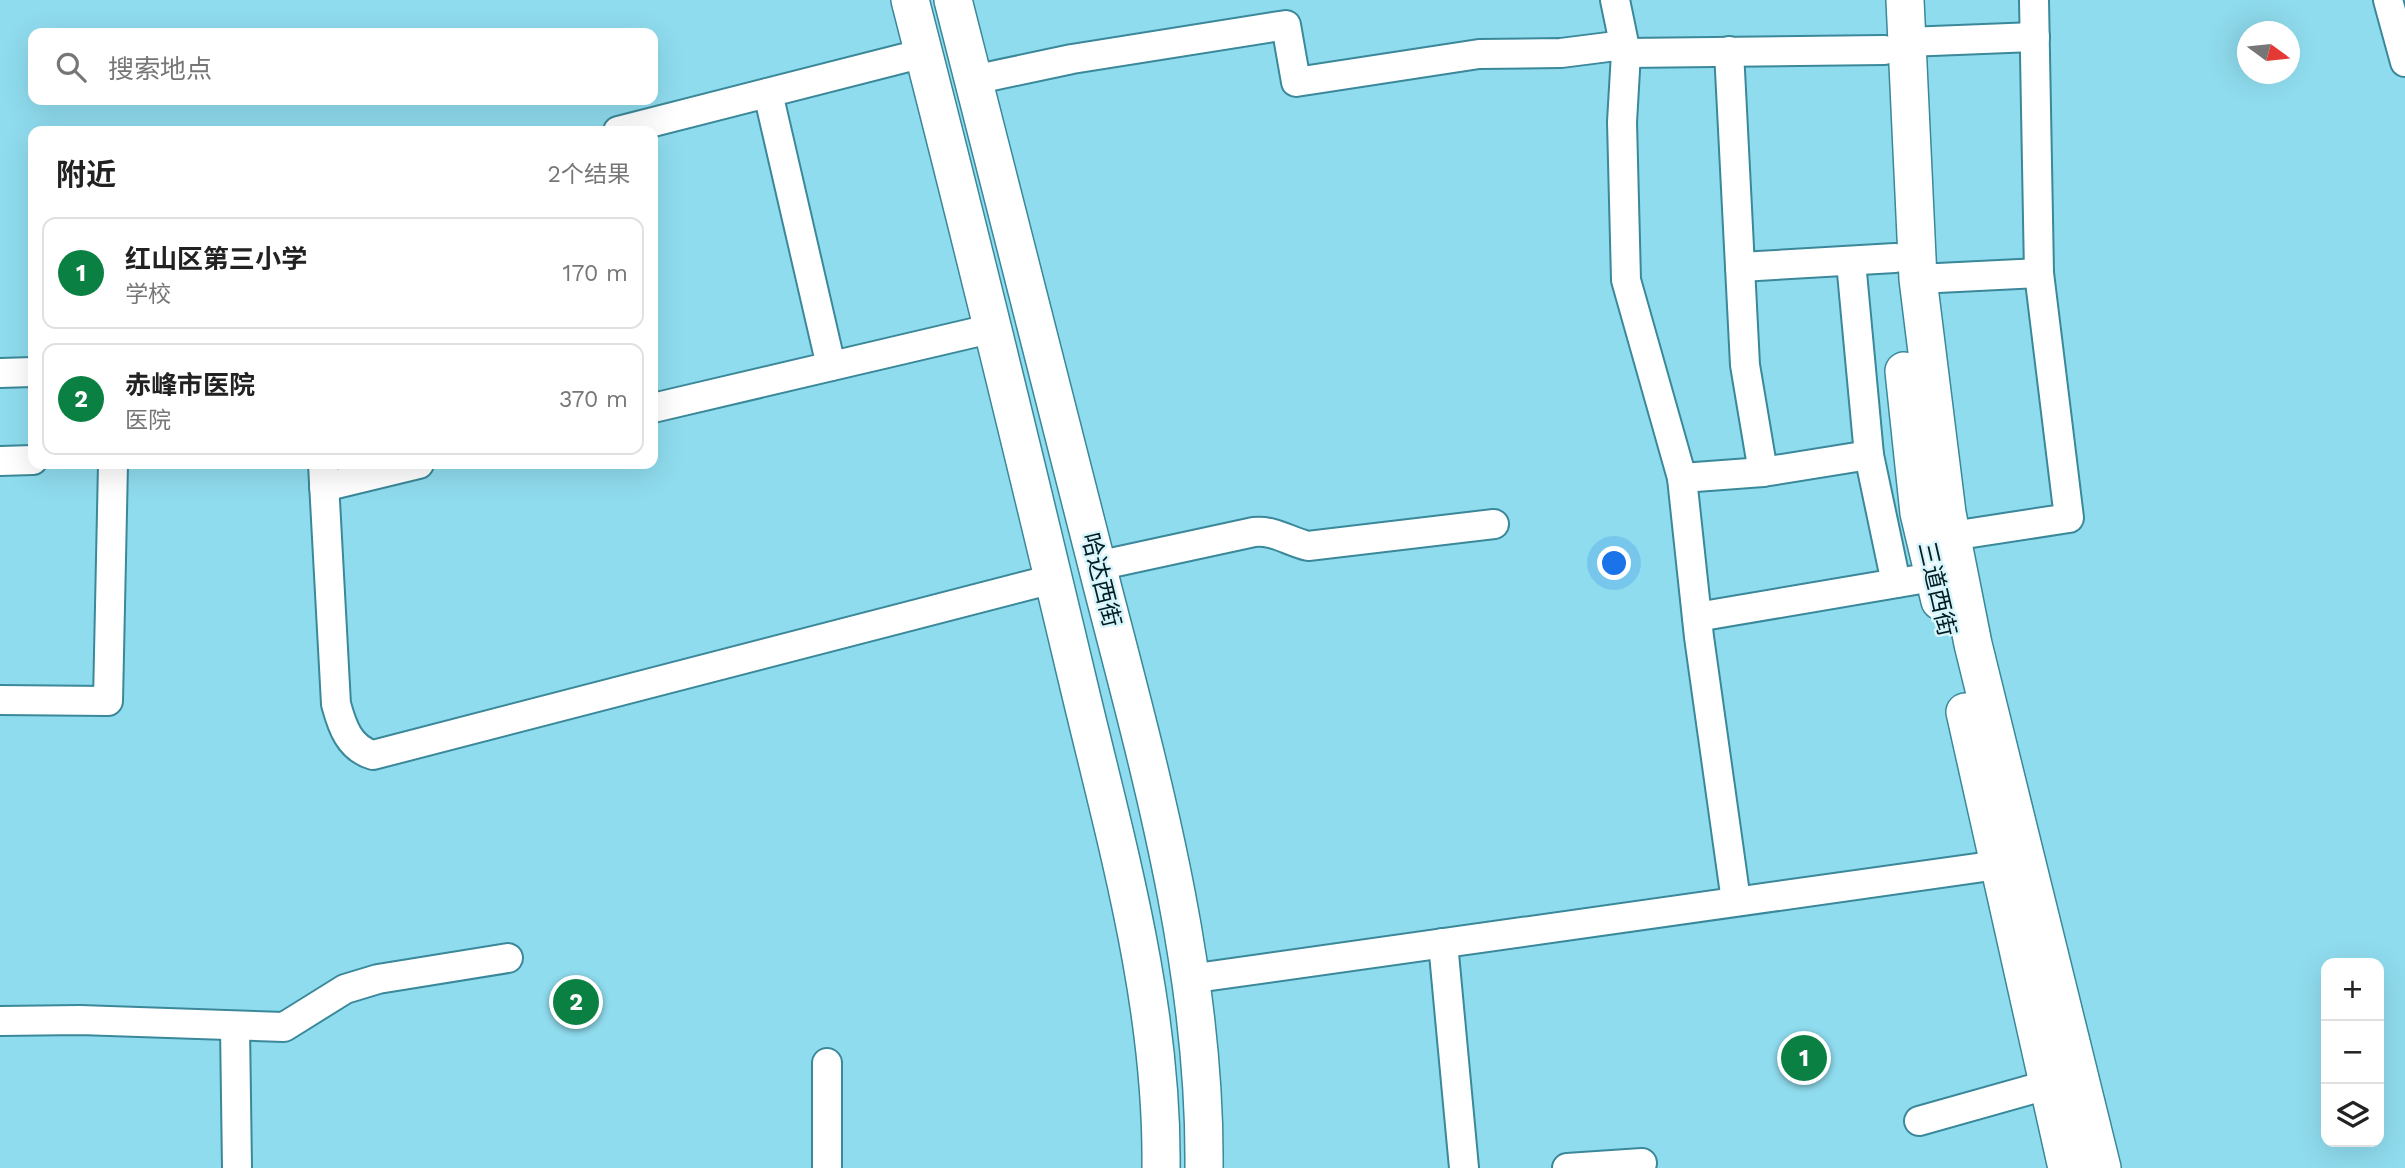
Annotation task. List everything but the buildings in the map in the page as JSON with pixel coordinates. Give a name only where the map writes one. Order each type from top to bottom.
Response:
[{"type":"main road","name":"哈达西街","points":[[910,0],[994,328],[1139,935],[1162,1110],[1161,1168]]},
{"type":"main road","name":"哈达西街","points":[[953,0],[1153,785],[1183,929],[1205,1098],[1204,1168]]},
{"type":"main road","points":[[1882,0],[1896,46]]},
{"type":"main road","points":[[1905,0],[1896,46],[1907,269],[1952,536],[1947,574],[1980,671],[2102,1168]]},
{"type":"main road","name":"三道西街","points":[[1907,269],[1919,513],[1947,574],[1998,865],[2067,1168]]},
{"type":"street","points":[[1615,0],[1625,49],[1622,122],[1626,280],[1682,478],[1697,617],[1736,901]]},
{"type":"street","points":[[1952,536],[2069,518],[2039,273],[2034,0]]},
{"type":"street","points":[[2388,0],[2405,62]]},
{"type":"street","points":[[973,79],[1072,59],[1286,25],[1296,82],[1479,54],[1561,54],[1625,49],[1729,51],[1896,46],[2035,37]]},
{"type":"street","points":[[1729,51],[1745,365],[1763,472]]},
{"type":"street","points":[[638,126],[924,53]]},
{"type":"street","points":[[768,93],[831,366]]},
{"type":"street","points":[[1740,267],[1851,262],[1907,269],[2039,273]]},
{"type":"street","points":[[1851,262],[1869,455],[1896,583]]},
{"type":"street","points":[[658,407],[994,328]]},
{"type":"street","points":[[0,373],[28,372]]},
{"type":"street","points":[[1682,478],[1763,472],[1869,455]]},
{"type":"street","points":[[0,461],[28,460]]},
{"type":"street","points":[[0,700],[108,701],[113,469]]},
{"type":"street","points":[[379,469],[324,476],[336,704],[342,727],[360,751],[373,755],[1053,579]]},
{"type":"street","points":[[1097,566],[1254,531],[1271,530],[1286,540],[1308,546],[1494,524]]},
{"type":"street","points":[[1697,617],[1947,574]]},
{"type":"street","points":[[1189,979],[1998,865]]},
{"type":"street","points":[[1443,943],[1464,1168]]},
{"type":"street","points":[[0,1021],[80,1020],[284,1027],[345,989],[378,979],[508,958]]},
{"type":"street","points":[[235,1027],[237,1168]]},
{"type":"street","points":[[827,1062],[827,1168]]},
{"type":"street","points":[[1919,1121],[2047,1086]]},
{"type":"street","points":[[1567,1168],[1642,1163]]},
{"type":"place","name":"赤峰市医院","points":[[576,1002]]},
{"type":"place","name":"红山区第三小学","points":[[1804,1058]]}]
